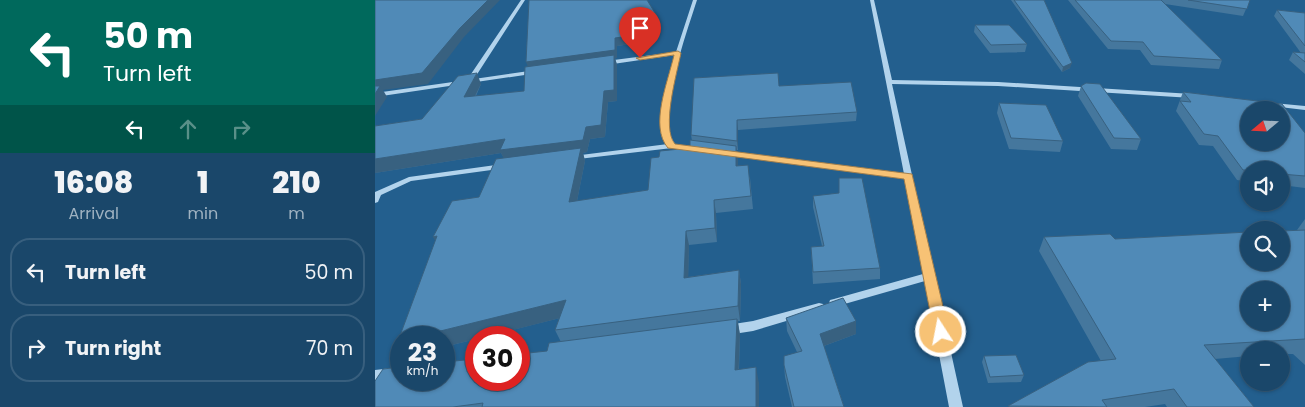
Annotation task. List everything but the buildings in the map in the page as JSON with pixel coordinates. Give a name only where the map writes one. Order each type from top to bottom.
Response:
[{"type":"street","points":[[469,82],[523,0]]},
{"type":"street","points":[[672,146],[666,140],[665,116],[678,53],[695,0]]},
{"type":"street","points":[[872,0],[956,407]]},
{"type":"street","points":[[602,63],[678,53]]},
{"type":"street","points":[[375,95],[545,71]]},
{"type":"street","points":[[888,82],[998,84],[1201,97]]},
{"type":"street","points":[[1290,106],[1305,108]]},
{"type":"street","points":[[565,159],[672,146],[701,150]]},
{"type":"street","points":[[721,153],[909,177]]},
{"type":"street","points":[[375,200],[377,194],[409,179],[516,164]]},
{"type":"street","points":[[714,331],[753,326],[930,276]]},
{"type":"street","points":[[375,376],[390,374]]},
{"type":"route","points":[[640,58],[678,53],[665,116],[666,140],[672,146],[909,177],[941,332]]}]
